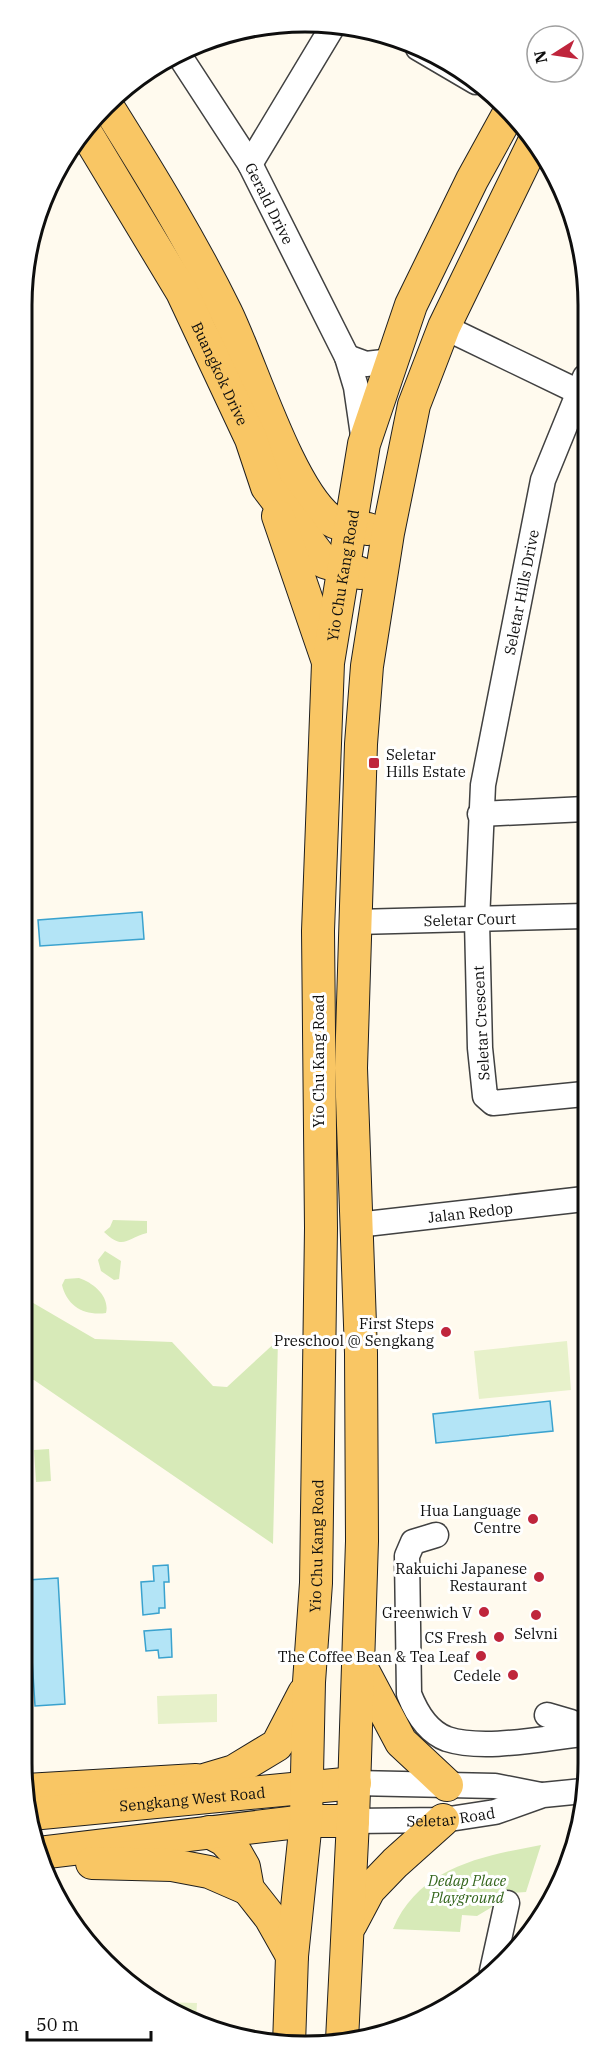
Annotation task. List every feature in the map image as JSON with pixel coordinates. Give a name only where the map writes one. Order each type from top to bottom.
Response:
[{"type":"main road","name":"Buangkok Drive","points":[[110,112],[164,197],[227,314],[294,468],[311,497],[330,520],[388,533]]},
{"type":"main road","name":"Yio Chu Kang Road","points":[[289,2035],[292,1956],[306,1821],[309,1682],[316,1583],[321,1228],[318,931],[328,663],[364,444],[411,305],[472,180],[506,119]]},
{"type":"main road","name":"Buangkok Drive","points":[[89,137],[182,292],[251,440],[267,487],[324,562],[381,579]]},
{"type":"main road","points":[[342,2033],[355,1783],[362,1529],[361,1353],[351,1068],[361,744],[367,666],[388,533],[414,405],[444,327],[530,151]]},
{"type":"main road","points":[[267,487],[328,663]]},
{"type":"main road","points":[[357,1660],[401,1742],[447,1785]]},
{"type":"main road","points":[[33,1790],[207,1779],[234,1771],[277,1745],[309,1682]]},
{"type":"main road","points":[[169,1803],[207,1779]]},
{"type":"main road","name":"Sengkang West Road","points":[[37,1814],[169,1803],[305,1786],[355,1783]]},
{"type":"main road","points":[[348,1930],[369,1890],[442,1820]]},
{"type":"main road","points":[[47,1851],[306,1821],[353,1821]]},
{"type":"main road","points":[[208,1832],[224,1840],[236,1852],[244,1867],[248,1889],[270,1917],[292,1956]]},
{"type":"main road","points":[[47,1854],[80,1863],[182,1867],[209,1872],[248,1889]]},
{"type":"street","points":[[250,164],[329,33]]},
{"type":"street","name":"Gerald Drive","points":[[183,61],[250,164],[347,357],[356,387],[364,444]]},
{"type":"street","points":[[444,327],[578,396]]},
{"type":"street","points":[[347,357],[366,364],[392,361]]},
{"type":"street","name":"Seletar Hills Drive","points":[[477,921],[483,785],[543,480],[578,404]]},
{"type":"street","points":[[480,814],[578,809]]},
{"type":"street","name":"Seletar Court","points":[[356,922],[477,921],[578,916]]},
{"type":"street","name":"Seletar Crescent","points":[[477,921],[480,1048],[485,1096],[493,1103],[578,1095]]},
{"type":"street","name":"Jalan Redop","points":[[357,1225],[578,1200]]},
{"type":"street","points":[[436,1535],[413,1542],[407,1556],[409,1694],[415,1710],[428,1726],[446,1738],[466,1743],[578,1734]]},
{"type":"street","points":[[547,1715],[571,1722],[578,1729]]},
{"type":"street","name":"Seletar Road","points":[[355,1783],[495,1786],[543,1795]]},
{"type":"street","name":"Seletar Road","points":[[353,1821],[442,1820],[495,1812],[543,1795],[576,1792]]},
{"type":"street","points":[[495,1959],[507,1903]]},
{"type":"green space","points":[[113,1220],[147,1221],[147,1233],[125,1242],[116,1241],[104,1232]]},
{"type":"green space","points":[[105,1251],[121,1261],[119,1279],[114,1280],[101,1271],[98,1260]]},
{"type":"green space","points":[[79,1278],[100,1291],[106,1301],[106,1313],[84,1311],[68,1299],[62,1285],[65,1279]]},
{"type":"green space","points":[[32,1302],[95,1339],[172,1342],[213,1386],[227,1387],[278,1340],[273,1544],[32,1380]]},
{"type":"green space","points":[[567,1341],[571,1390],[479,1399],[474,1351]]},
{"type":"green space","points":[[49,1449],[51,1481],[36,1482],[34,1450]]},
{"type":"green space","points":[[217,1694],[217,1722],[158,1724],[157,1696]]},
{"type":"green space","name":"Dedap Place Playground","points":[[541,1845],[526,1892],[495,1894],[492,1907],[477,1916],[462,1915],[460,1932],[393,1929],[404,1908],[419,1891],[436,1878],[476,1860]]},
{"type":"green space","points":[[175,2002],[197,2003],[196,2013]]},
{"type":"water","points":[[142,912],[144,939],[40,946],[38,920]]},
{"type":"water","points":[[550,1401],[553,1431],[436,1443],[433,1414]]},
{"type":"water","points":[[168,1565],[169,1582],[164,1582],[165,1608],[159,1608],[159,1613],[143,1615],[141,1582],[154,1581],[153,1566]]},
{"type":"water","points":[[58,1578],[65,1704],[35,1706],[32,1659],[32,1580]]},
{"type":"water","points":[[171,1629],[172,1657],[159,1658],[158,1650],[146,1651],[144,1631]]},
{"type":"place","name":"Seletar Hills Estate","points":[[374,763]]},
{"type":"place","name":"First Steps Preschool @ Sengkang","points":[[446,1332]]},
{"type":"place","name":"Hua Language Centre","points":[[533,1519]]},
{"type":"place","name":"Rakuichi Japanese Restaurant","points":[[539,1577]]},
{"type":"place","name":"Greenwich V","points":[[484,1612]]},
{"type":"place","name":"Selvni","points":[[536,1615]]},
{"type":"place","name":"CS Fresh","points":[[499,1637]]},
{"type":"place","name":"The Coffee Bean & Tea Leaf","points":[[481,1656]]},
{"type":"place","name":"Cedele","points":[[513,1675]]}]
